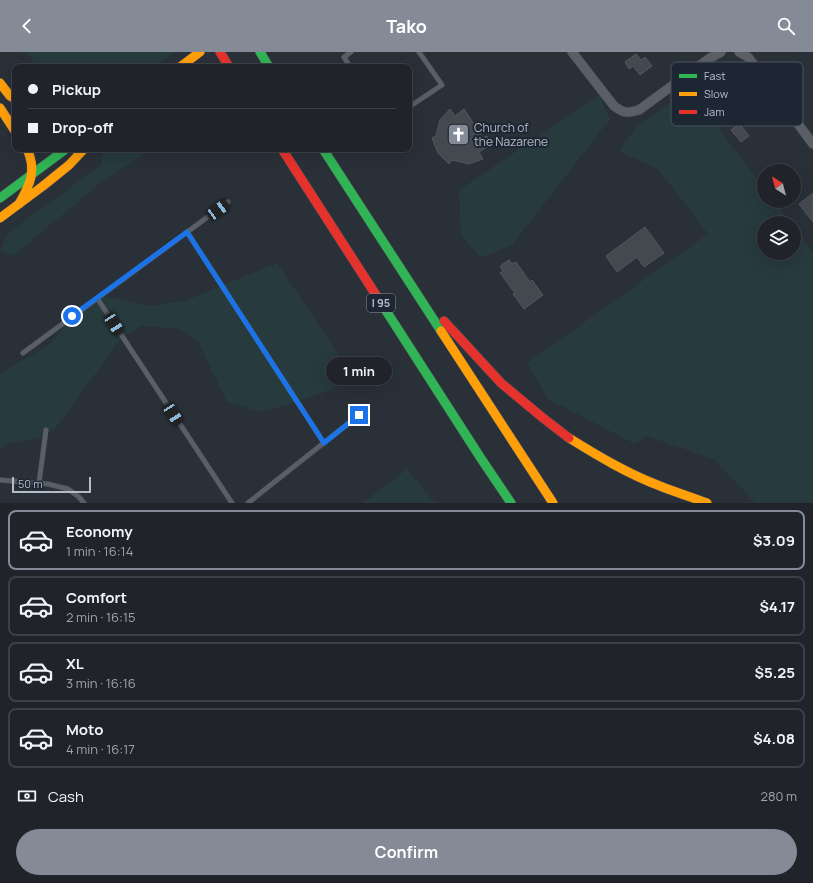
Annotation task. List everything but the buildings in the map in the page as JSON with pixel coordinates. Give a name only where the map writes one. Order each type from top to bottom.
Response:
[{"type":"main road","points":[[184,64],[200,52]]},
{"type":"main road","points":[[220,52],[227,64]]},
{"type":"main road","points":[[260,52],[267,64]]},
{"type":"main road","points":[[0,83],[12,97]]},
{"type":"main road","points":[[0,108],[12,126]]},
{"type":"main road","points":[[19,204],[28,188],[32,174],[32,163],[29,152]]},
{"type":"main road","points":[[0,198],[62,152]]},
{"type":"main road","points":[[0,218],[69,165],[81,152]]},
{"type":"main road","name":"I 95","points":[[284,152],[511,503]]},
{"type":"main road","points":[[325,152],[553,503]]},
{"type":"main road","points":[[410,282],[480,362],[501,383],[543,418],[598,456],[630,473],[659,486],[707,503]]},
{"type":"main road","points":[[480,457],[500,503]]},
{"type":"street","points":[[572,52],[614,106],[628,113],[639,110],[671,87]]},
{"type":"street","points":[[705,62],[721,52]]},
{"type":"street","points":[[739,52],[748,57],[752,62]]},
{"type":"street","points":[[800,126],[813,144]]},
{"type":"lane","points":[[348,64],[344,57],[351,52]]},
{"type":"lane","points":[[412,105],[442,85],[418,52]]},
{"type":"lane","points":[[23,353],[228,202]]},
{"type":"lane","points":[[187,232],[324,443]]},
{"type":"lane","points":[[97,298],[232,503]]},
{"type":"lane","points":[[248,503],[359,415]]},
{"type":"lane","points":[[39,483],[46,430]]},
{"type":"lane","points":[[0,480],[48,484],[68,489],[84,503]]},
{"type":"green space","points":[[27,52],[174,52],[160,64],[35,64]]},
{"type":"green space","points":[[600,95],[610,119],[512,245],[481,258],[461,235],[459,190]]},
{"type":"green space","points":[[671,102],[671,126],[716,126],[757,179],[757,208],[779,208],[786,216],[757,216],[757,260],[801,260],[801,236],[813,252],[813,503],[755,503],[714,459],[646,436],[635,444],[548,399],[527,363],[708,234],[659,170],[619,151],[635,128]]},
{"type":"green space","points":[[103,152],[148,152],[98,185],[13,256],[0,251],[8,233],[101,165]]},
{"type":"green space","points":[[277,263],[349,370],[331,390],[290,404],[259,412],[227,402],[198,342],[179,329],[142,326],[123,336],[55,429],[38,438],[8,443],[0,449],[0,373],[48,346],[82,307],[105,296],[148,306],[187,300]]},
{"type":"green space","points":[[407,469],[435,503],[363,503]]},
{"type":"traffic: fast","points":[[260,52],[267,64]]},
{"type":"traffic: fast","points":[[0,198],[62,152]]},
{"type":"traffic: fast","points":[[325,152],[441,331]]},
{"type":"traffic: fast","points":[[383,306],[511,503]]},
{"type":"traffic: slow","points":[[184,64],[200,52]]},
{"type":"traffic: slow","points":[[0,83],[12,97]]},
{"type":"traffic: slow","points":[[0,108],[12,126]]},
{"type":"traffic: slow","points":[[19,204],[31,177],[32,164],[28,152]]},
{"type":"traffic: slow","points":[[0,218],[69,165],[81,152]]},
{"type":"traffic: slow","points":[[441,331],[553,503]]},
{"type":"traffic: slow","points":[[569,438],[636,476],[707,503]]},
{"type":"traffic: jam","points":[[220,52],[227,64]]},
{"type":"traffic: jam","points":[[284,152],[383,306]]},
{"type":"traffic: jam","points":[[444,321],[501,383],[569,438]]},
{"type":"place","name":"Church of the Nazarene","points":[[459,135]]},
{"type":"route","points":[[72,316],[187,232],[324,443],[359,415]]}]
